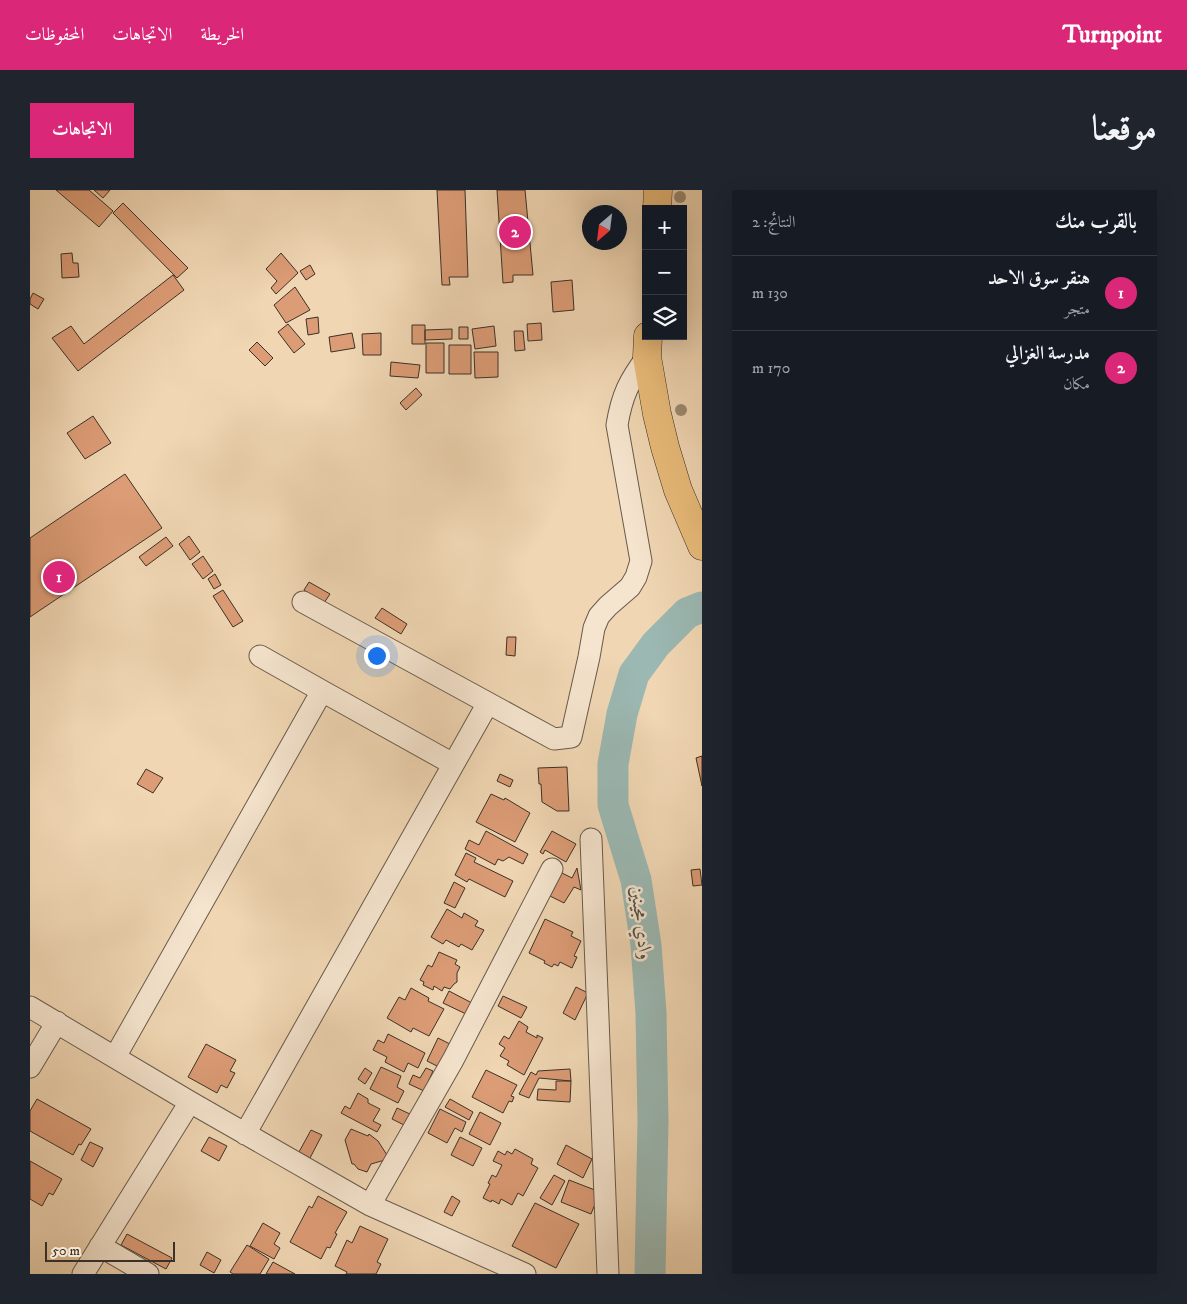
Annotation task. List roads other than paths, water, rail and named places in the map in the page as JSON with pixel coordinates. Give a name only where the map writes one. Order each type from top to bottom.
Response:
[{"type":"main road","points":[[657,205],[658,190]]},
{"type":"main road","points":[[648,347],[657,414],[665,447],[678,490],[702,546]]},
{"type":"street","points":[[303,602],[554,739],[571,737],[594,628],[599,616],[630,587],[636,577],[641,561],[617,425],[620,409],[632,376],[648,347]]},
{"type":"street","points":[[260,656],[454,764]]},
{"type":"street","points":[[115,1057],[322,691]]},
{"type":"street","points":[[245,1134],[488,703]]},
{"type":"street","points":[[591,839],[608,1274]]},
{"type":"street","points":[[370,1206],[453,1060],[552,869]]},
{"type":"street","points":[[30,1007],[370,1206],[525,1274]]},
{"type":"street","points":[[30,1067],[57,1022]]},
{"type":"street","points":[[83,1274],[190,1102]]},
{"type":"street","points":[[100,1246],[148,1274]]},
{"type":"waterway","name":"وادي مجينين","points":[[650,1274],[653,1121],[651,1013],[646,945],[636,880],[613,805],[613,764],[622,714],[634,674],[656,644],[687,613],[702,607]]},
{"type":"place","name":"مدرسة الغزالي","points":[[515,232]]},
{"type":"place","name":"هنقر سوق الاحد","points":[[59,577]]}]
